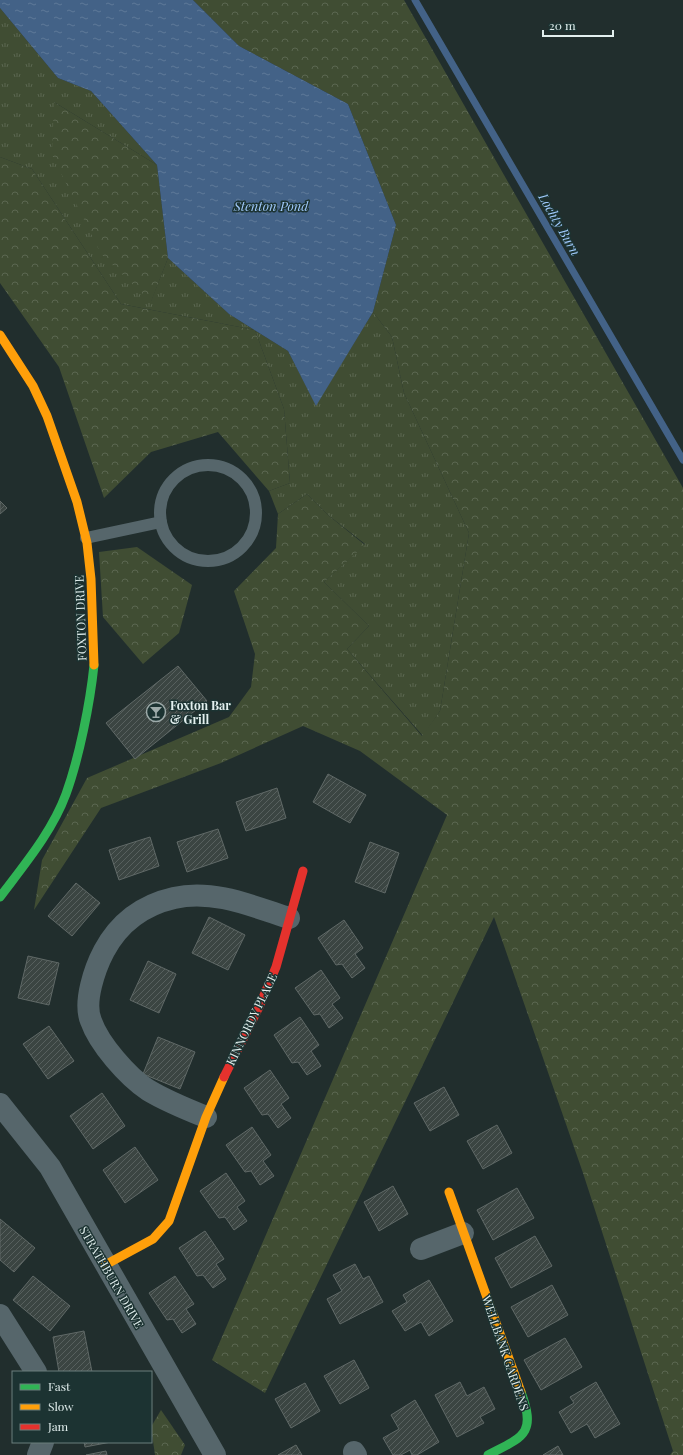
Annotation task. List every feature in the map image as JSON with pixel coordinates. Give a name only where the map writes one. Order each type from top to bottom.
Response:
[{"type":"street","name":"FOXTON DRIVE","points":[[0,335],[33,386],[47,416],[77,502],[86,538],[91,579],[94,666],[89,702],[75,765],[66,794],[52,823],[34,852],[0,897]]},
{"type":"street","name":"KINNORDY PLACE","points":[[105,1265],[153,1239],[169,1221],[206,1117],[232,1058],[259,1006],[276,967],[303,871]]},
{"type":"street","points":[[206,1117],[148,1090],[130,1076],[114,1059],[90,1020],[89,998],[99,959],[111,938],[124,922],[148,906],[174,898],[222,897],[289,918]]},
{"type":"street","name":"STRATHBURN DRIVE","points":[[0,1104],[50,1168],[215,1455]]},
{"type":"street","name":"WELLBANK GARDENS","points":[[449,1192],[525,1402],[528,1425],[523,1433],[514,1441],[488,1455]]},
{"type":"street","points":[[421,1250],[463,1233]]},
{"type":"street","points":[[0,1315],[35,1371]]},
{"type":"street","points":[[38,1455],[43,1443]]},
{"type":"lane","points":[[213,465],[227,469],[240,477],[249,489],[255,504],[255,521],[250,536],[239,549],[220,558],[209,561],[192,558],[178,550],[167,538],[161,522],[160,507],[164,493],[172,480],[184,471],[198,466],[213,465]]},
{"type":"lane","points":[[86,538],[161,522]]},
{"type":"green space","points":[[193,0],[404,0],[683,488],[683,1455],[670,1455],[673,1451],[583,1173],[494,917],[265,1393],[212,1360],[447,815],[360,751],[303,726],[221,763],[101,808],[34,910],[42,860],[87,778],[229,717],[251,687],[255,654],[234,591],[276,548],[278,514],[307,494],[328,515],[365,545],[324,582],[369,626],[347,649],[422,736],[440,711],[469,533],[404,393],[392,337],[373,312],[396,225],[348,104],[239,46]]},
{"type":"green space","points":[[0,8],[58,78],[91,91],[157,165],[54,102],[151,301],[168,258],[229,314],[254,330],[121,304],[32,169],[0,157]]},
{"type":"green space","points":[[54,102],[157,165],[168,258],[151,302],[101,254],[52,155]]},
{"type":"green space","points":[[0,157],[32,169],[121,304],[255,330],[284,409],[290,483],[269,491],[218,432],[151,452],[104,498],[59,367],[0,283]]},
{"type":"green space","points":[[373,312],[392,337],[404,393],[469,533],[440,711],[423,736],[347,649],[369,626],[324,582],[365,544],[328,515],[307,494],[278,514],[269,491],[290,483],[284,409],[255,330],[288,351],[316,405]]},
{"type":"green space","points":[[137,547],[192,585],[179,633],[143,664],[103,617],[99,552]]},
{"type":"green space","points":[[161,1410],[185,1445],[181,1455],[155,1455],[152,1425]]},
{"type":"water","name":"Stenton Pond","points":[[0,0],[193,0],[239,46],[348,104],[396,225],[373,312],[316,406],[288,351],[229,314],[168,258],[157,165],[91,91],[58,78],[0,8]]},
{"type":"building","points":[[0,501],[7,508],[0,514]]},
{"type":"building","name":"Foxton Bar & Grill","points":[[178,666],[207,701],[135,759],[106,723]]},
{"type":"building","points":[[328,774],[366,795],[350,823],[313,802]]},
{"type":"building","points":[[277,788],[286,818],[246,831],[236,802]]},
{"type":"building","points":[[218,829],[228,858],[187,872],[177,842]]},
{"type":"building","points":[[150,837],[159,866],[119,880],[109,850]]},
{"type":"building","points":[[370,842],[399,853],[385,893],[355,882]]},
{"type":"building","points":[[76,883],[100,903],[72,936],[48,916]]},
{"type":"building","points":[[209,917],[245,935],[228,970],[192,953]]},
{"type":"building","points":[[344,920],[363,948],[355,954],[365,968],[352,978],[342,964],[336,965],[318,938]]},
{"type":"building","points":[[28,956],[59,963],[49,1005],[18,998]]},
{"type":"building","points":[[148,961],[176,974],[159,1013],[130,1000]]},
{"type":"building","points":[[321,970],[340,998],[332,1004],[343,1018],[329,1028],[320,1014],[314,1015],[295,988]]},
{"type":"building","points":[[300,1017],[319,1045],[311,1051],[321,1066],[307,1075],[298,1062],[292,1063],[274,1035]]},
{"type":"building","points":[[49,1026],[74,1061],[48,1079],[23,1044]]},
{"type":"building","points":[[158,1037],[195,1052],[180,1089],[143,1074]]},
{"type":"building","points":[[270,1070],[289,1098],[281,1104],[291,1118],[278,1128],[268,1114],[262,1115],[244,1088]]},
{"type":"building","points":[[444,1087],[459,1115],[430,1131],[414,1103]]},
{"type":"building","points":[[102,1093],[125,1126],[93,1149],[70,1116]]},
{"type":"building","points":[[497,1125],[512,1153],[483,1169],[467,1141]]},
{"type":"building","points":[[252,1127],[271,1155],[263,1161],[274,1176],[260,1185],[251,1171],[245,1172],[226,1145]]},
{"type":"building","points":[[135,1147],[158,1180],[125,1203],[103,1170]]},
{"type":"building","points":[[226,1173],[245,1201],[237,1207],[247,1221],[234,1230],[225,1217],[219,1218],[200,1191]]},
{"type":"building","points":[[393,1186],[408,1214],[379,1231],[364,1202]]},
{"type":"building","points":[[517,1188],[534,1218],[493,1240],[477,1210]]},
{"type":"building","points":[[0,1219],[35,1248],[14,1272],[0,1260]]},
{"type":"building","points":[[205,1231],[224,1259],[216,1264],[226,1279],[213,1288],[203,1275],[197,1276],[179,1248]]},
{"type":"building","points":[[535,1236],[552,1266],[511,1288],[495,1258]]},
{"type":"building","points":[[355,1264],[363,1279],[369,1276],[383,1302],[340,1324],[327,1299],[342,1291],[333,1275]]},
{"type":"building","points":[[33,1276],[70,1306],[50,1331],[13,1300]]},
{"type":"building","points":[[175,1276],[194,1304],[186,1309],[196,1324],[182,1333],[173,1319],[167,1320],[149,1293]]},
{"type":"building","points":[[429,1280],[453,1321],[429,1336],[421,1322],[405,1331],[392,1311],[407,1302],[403,1295]]},
{"type":"building","points":[[552,1285],[568,1315],[528,1337],[511,1307]]},
{"type":"building","points":[[84,1331],[92,1371],[59,1371],[53,1337]]},
{"type":"building","points":[[565,1338],[582,1367],[541,1390],[524,1360]]},
{"type":"building","points":[[354,1360],[369,1388],[340,1404],[324,1376]]},
{"type":"building","points":[[460,1382],[467,1396],[484,1387],[495,1409],[480,1417],[484,1423],[457,1437],[435,1395]]},
{"type":"building","points":[[596,1382],[620,1424],[595,1438],[587,1424],[571,1433],[559,1412],[574,1403],[570,1397]]},
{"type":"building","points":[[305,1383],[320,1411],[291,1428],[275,1399]]},
{"type":"building","points":[[415,1400],[439,1442],[417,1455],[412,1455],[410,1450],[401,1455],[393,1455],[383,1438],[399,1429],[391,1415]]},
{"type":"building","points":[[84,1443],[106,1443],[85,1447]]},
{"type":"building","points":[[296,1445],[302,1455],[278,1455]]},
{"type":"building","points":[[558,1446],[563,1455],[543,1455]]},
{"type":"building","points":[[106,1451],[107,1455],[86,1455]]},
{"type":"waterway","name":"Lochty Burn","points":[[415,0],[683,460]]},
{"type":"traffic: fast","points":[[0,897],[45,835],[66,794],[83,731],[90,697],[94,665]]},
{"type":"traffic: fast","points":[[488,1455],[510,1444],[523,1433],[527,1426],[526,1406],[521,1392]]},
{"type":"traffic: slow","points":[[0,335],[33,386],[47,416],[77,502],[87,543],[91,579],[94,665]]},
{"type":"traffic: slow","points":[[105,1265],[153,1239],[169,1221],[206,1117],[224,1077]]},
{"type":"traffic: slow","points":[[449,1192],[521,1392]]},
{"type":"traffic: jam","points":[[224,1077],[259,1007],[276,967],[303,871]]},
{"type":"place","name":"Foxton Bar & Grill","points":[[156,712]]}]
